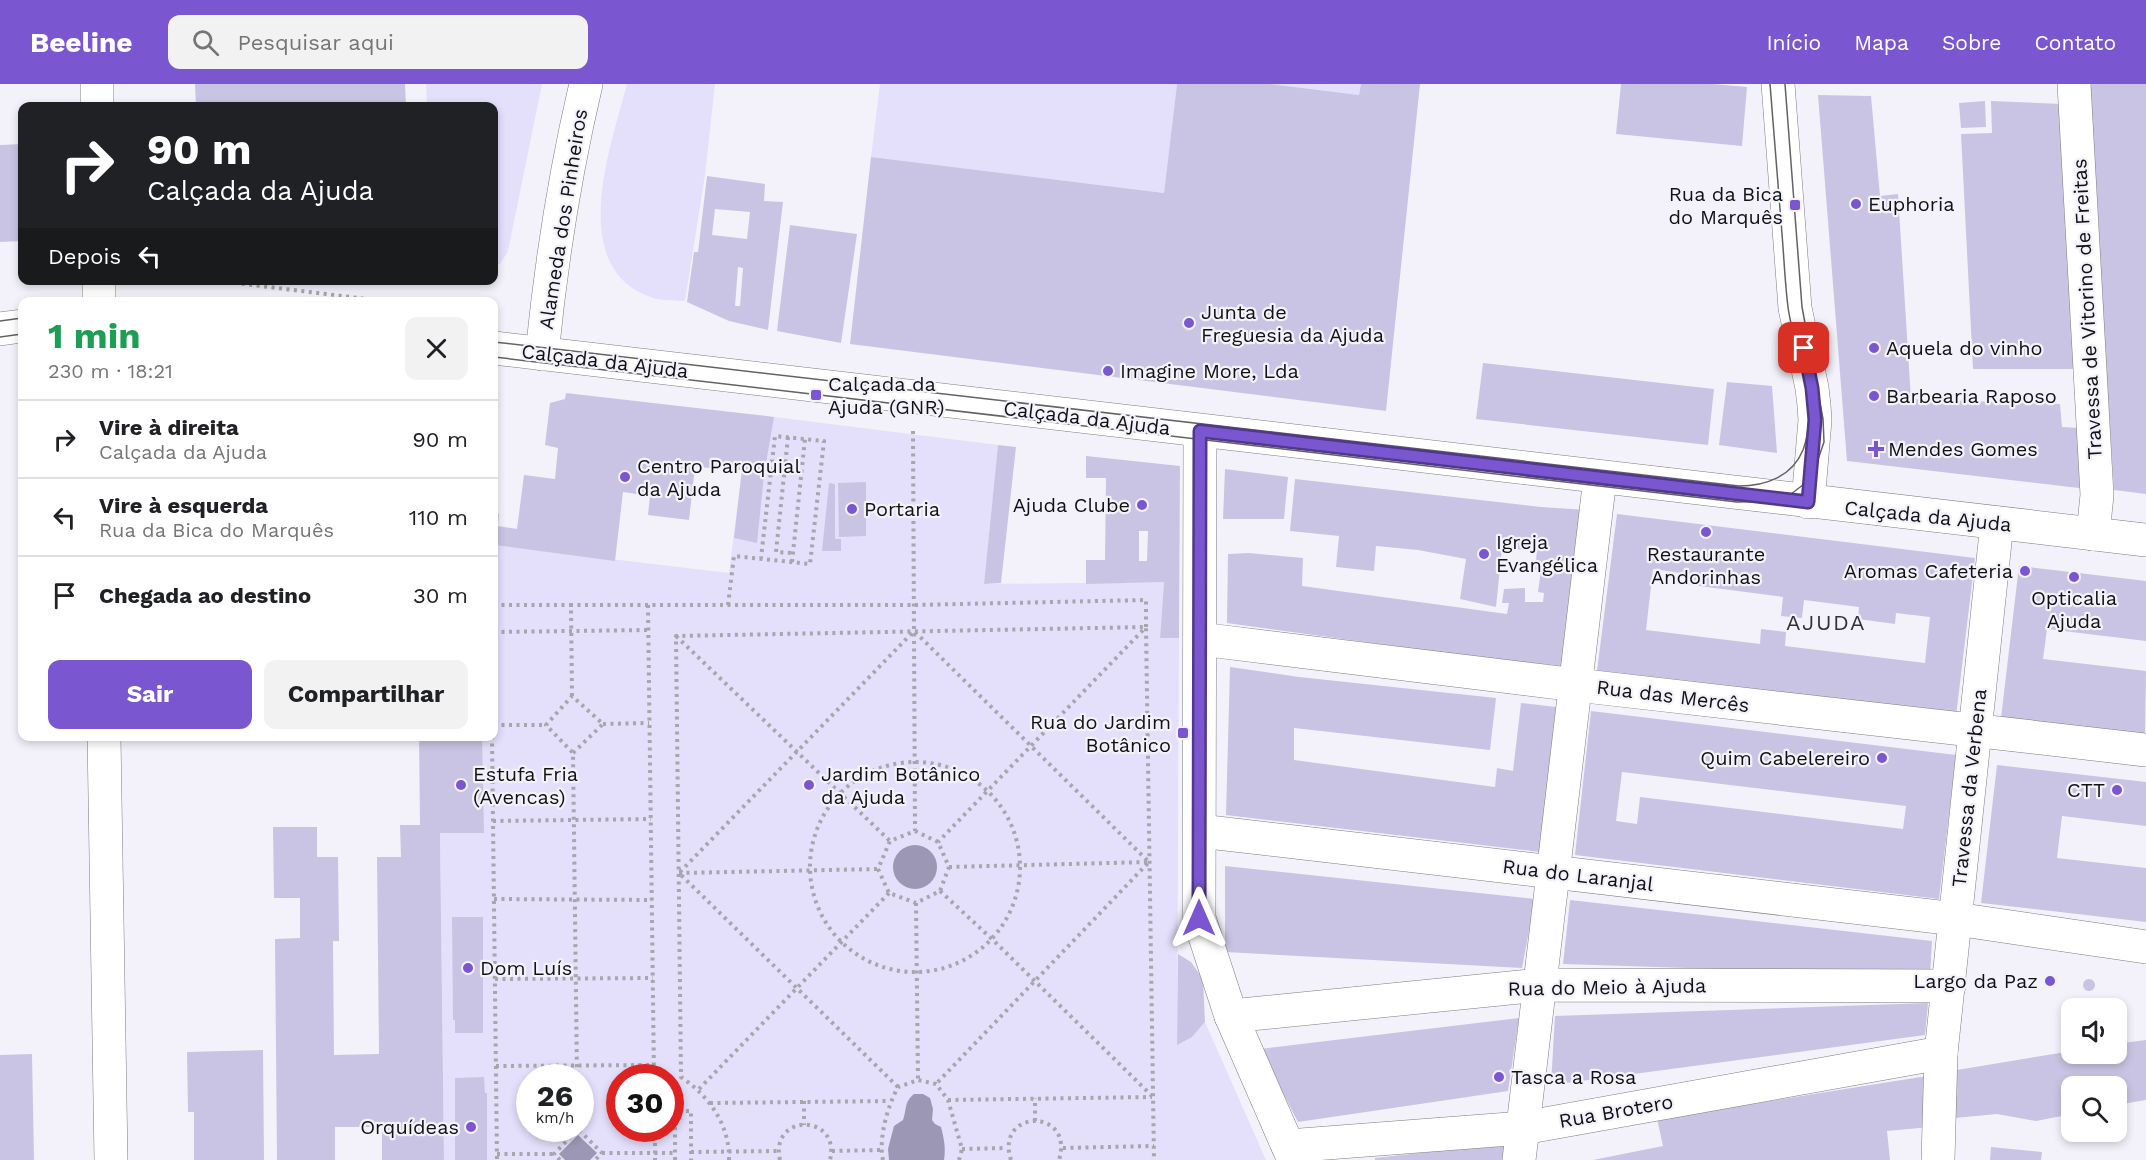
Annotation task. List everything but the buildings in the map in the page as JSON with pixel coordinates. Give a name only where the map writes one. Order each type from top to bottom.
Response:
[{"type":"street","points":[[97,84],[97,102]]},
{"type":"street","name":"Alameda dos Pinheiros","points":[[542,354],[552,270],[573,138],[586,84]]},
{"type":"street","points":[[1778,84],[1795,308],[1814,405],[1815,420],[1808,502]]},
{"type":"street","name":"Travessa de Vitorino de Freitas","points":[[2074,84],[2097,495],[2093,534]]},
{"type":"street","points":[[0,329],[18,327]]},
{"type":"street","name":"Calçada da Ajuda","points":[[498,348],[2146,540]]},
{"type":"street","points":[[1200,431],[1199,918],[1231,1016],[1291,1153]]},
{"type":"street","points":[[1519,1160],[1600,478]]},
{"type":"street","name":"Travessa da Verbena","points":[[1938,1160],[1941,1053],[1997,523]]},
{"type":"street","name":"Rua das Mercês","points":[[1200,639],[1576,685],[2146,750]]},
{"type":"street","points":[[104,741],[111,1160]]},
{"type":"street","name":"Rua do Laranjal","points":[[1200,831],[1956,919]]},
{"type":"street","points":[[1956,919],[2146,947]]},
{"type":"street","name":"Rua do Meio à Ajuda","points":[[1231,1016],[1540,985],[1949,986]]},
{"type":"street","name":"Rua Brotero","points":[[1291,1153],[1522,1128],[1941,1053]]},
{"type":"path","points":[[253,285],[350,297]]},
{"type":"path","points":[[913,397],[915,831]]},
{"type":"path","points":[[728,605],[734,556],[810,564],[824,441],[775,436],[761,558]]},
{"type":"path","points":[[788,437],[776,552],[793,553]]},
{"type":"path","points":[[792,562],[805,439]]},
{"type":"path","points":[[498,605],[913,605],[1146,600],[1154,1160]]},
{"type":"path","points":[[546,724],[572,696],[571,605]]},
{"type":"path","points":[[648,605],[654,1064]]},
{"type":"path","points":[[676,636],[1146,627]]},
{"type":"path","points":[[938,842],[1146,627]]},
{"type":"path","points":[[498,632],[648,630]]},
{"type":"path","points":[[914,631],[1149,862]]},
{"type":"path","points":[[679,873],[914,631]]},
{"type":"path","points":[[676,636],[890,841]]},
{"type":"path","points":[[676,636],[681,1077],[699,1089],[722,1122],[729,1143],[729,1160]]},
{"type":"path","points":[[572,696],[603,724]]},
{"type":"path","points":[[573,753],[603,724],[649,723]]},
{"type":"path","points":[[498,724],[546,724],[573,753],[577,1064]]},
{"type":"path","points":[[492,741],[497,1157],[554,1154],[566,1142]]},
{"type":"path","points":[[914,759],[954,770],[989,790],[1010,824],[1022,866],[1014,906],[993,940],[958,965],[918,973],[874,966],[841,943],[819,909],[807,870],[816,828],[838,792],[870,770],[914,759]]},
{"type":"path","points":[[493,821],[651,819]]},
{"type":"path","points":[[915,831],[938,842],[949,867],[940,891],[916,903],[889,893],[878,869],[890,841],[915,831]]},
{"type":"path","points":[[949,867],[1149,862]]},
{"type":"path","points":[[936,1084],[1149,862]]},
{"type":"path","points":[[679,873],[878,869]]},
{"type":"path","points":[[679,873],[898,1087]]},
{"type":"path","points":[[940,891],[1036,981],[1153,1097]]},
{"type":"path","points":[[699,1089],[889,893]]},
{"type":"path","points":[[494,899],[652,900]]},
{"type":"path","points":[[916,903],[918,1080]]},
{"type":"path","points":[[495,979],[653,978]]},
{"type":"path","points":[[496,1066],[516,1066]]},
{"type":"path","points":[[883,1160],[880,1150],[890,1101],[898,1087],[918,1080],[936,1084],[948,1100],[962,1149],[959,1160]]},
{"type":"path","points":[[948,1100],[1153,1097]]},
{"type":"path","points":[[1035,1098],[1035,1121]]},
{"type":"path","points":[[804,1101],[804,1125]]},
{"type":"path","points":[[710,1103],[890,1101]]},
{"type":"path","points":[[675,1160],[675,1111],[691,1111],[691,1160]]},
{"type":"path","points":[[1011,1160],[1007,1148],[1011,1136],[1018,1126],[1029,1120],[1041,1121],[1052,1126],[1060,1136],[1063,1148],[1059,1160]]},
{"type":"path","points":[[780,1160],[778,1151],[780,1139],[788,1130],[799,1124],[811,1125],[822,1130],[829,1139],[832,1152],[830,1160]]},
{"type":"path","points":[[590,1142],[602,1154]]},
{"type":"path","points":[[655,1142],[655,1160]]},
{"type":"path","points":[[1063,1148],[1154,1146]]},
{"type":"path","points":[[962,1149],[1007,1148]]},
{"type":"path","points":[[832,1152],[880,1150]]},
{"type":"path","points":[[691,1152],[778,1151]]},
{"type":"path","points":[[595,1160],[602,1154],[675,1153]]},
{"type":"path","points":[[554,1154],[560,1160]]},
{"type":"shaded area","points":[[426,84],[542,84],[508,251],[498,265],[498,102],[427,102]]},
{"type":"shaded area","points":[[627,84],[715,84],[705,175],[685,301],[653,298],[626,283],[610,261],[602,234],[601,203],[605,171]]},
{"type":"shaded area","points":[[880,84],[1177,84],[1164,193],[871,157]]},
{"type":"shaded area","points":[[1270,84],[1361,84],[1359,95]]},
{"type":"shaded area","name":"Jardim Botânico da Ajuda","points":[[749,414],[998,445],[984,584],[1164,582],[1160,637],[1179,638],[1177,1044],[1192,1037],[1205,1022],[1266,1160],[444,1160],[439,741],[498,741],[498,545],[729,573]]},
{"type":"shaded area","points":[[915,845],[931,851],[937,867],[931,883],[915,889],[899,883],[893,867],[899,851]]},
{"type":"shaded area","points":[[914,1094],[923,1094],[930,1098],[933,1109],[932,1120],[941,1127],[945,1147],[944,1160],[889,1160],[888,1149],[894,1126],[903,1120],[907,1103]]},
{"type":"shaded area","points":[[571,1142],[585,1142],[597,1153],[590,1160],[565,1160],[559,1154]]},
{"type":"tram line","points":[[498,342],[1749,486],[1768,482],[1792,467],[1803,450],[1809,415],[1804,378],[1788,307],[1770,84]]},
{"type":"tram line","points":[[498,357],[1737,502],[1770,501],[1788,496],[1804,484],[1814,471],[1824,442],[1823,419],[1802,307],[1785,84]]},
{"type":"tram line","points":[[0,321],[18,319]]},
{"type":"tram line","points":[[0,337],[18,335]]},
{"type":"place","name":"Euphoria","points":[[1856,204]]},
{"type":"place","name":"Rua da Bica do Marquês","points":[[1795,205]]},
{"type":"place","name":"Junta de Freguesia da Ajuda","points":[[1189,323]]},
{"type":"place","name":"Aquela do vinho","points":[[1874,348]]},
{"type":"place","name":"Imagine More, Lda","points":[[1108,371]]},
{"type":"place","name":"Calçada da Ajuda (GNR)","points":[[816,395]]},
{"type":"place","name":"Barbearia Raposo","points":[[1874,396]]},
{"type":"place","name":"Mendes Gomes","points":[[1876,449]]},
{"type":"place","name":"Centro Paroquial da Ajuda","points":[[625,477]]},
{"type":"place","name":"Ajuda Clube","points":[[1142,505]]},
{"type":"place","name":"Portaria","points":[[852,509]]},
{"type":"place","name":"Restaurante Andorinhas","points":[[1706,532]]},
{"type":"place","name":"Igreja Evangélica","points":[[1484,554]]},
{"type":"place","name":"Aromas Cafeteria","points":[[2025,571]]},
{"type":"place","name":"Opticalia Ajuda","points":[[2074,577]]},
{"type":"place","name":"Rua do Jardim Botânico","points":[[1183,733]]},
{"type":"place","name":"Quim Cabelereiro","points":[[1882,758]]},
{"type":"place","name":"Estufa Fria (Avencas)","points":[[461,785]]},
{"type":"place","name":"Jardim Botânico da Ajuda","points":[[809,785]]},
{"type":"place","name":"CTT","points":[[2117,790]]},
{"type":"place","name":"Dom Luís","points":[[468,968]]},
{"type":"place","name":"Largo da Paz","points":[[2050,981]]},
{"type":"place","name":"Tasca a Rosa","points":[[1499,1077]]},
{"type":"place","name":"Orquídeas","points":[[471,1127]]},
{"type":"district","name":"AJUDA","points":[[1826,622]]},
{"type":"route","points":[[1199,918],[1200,431],[1808,502],[1815,420],[1812,388],[1804,348]]}]
